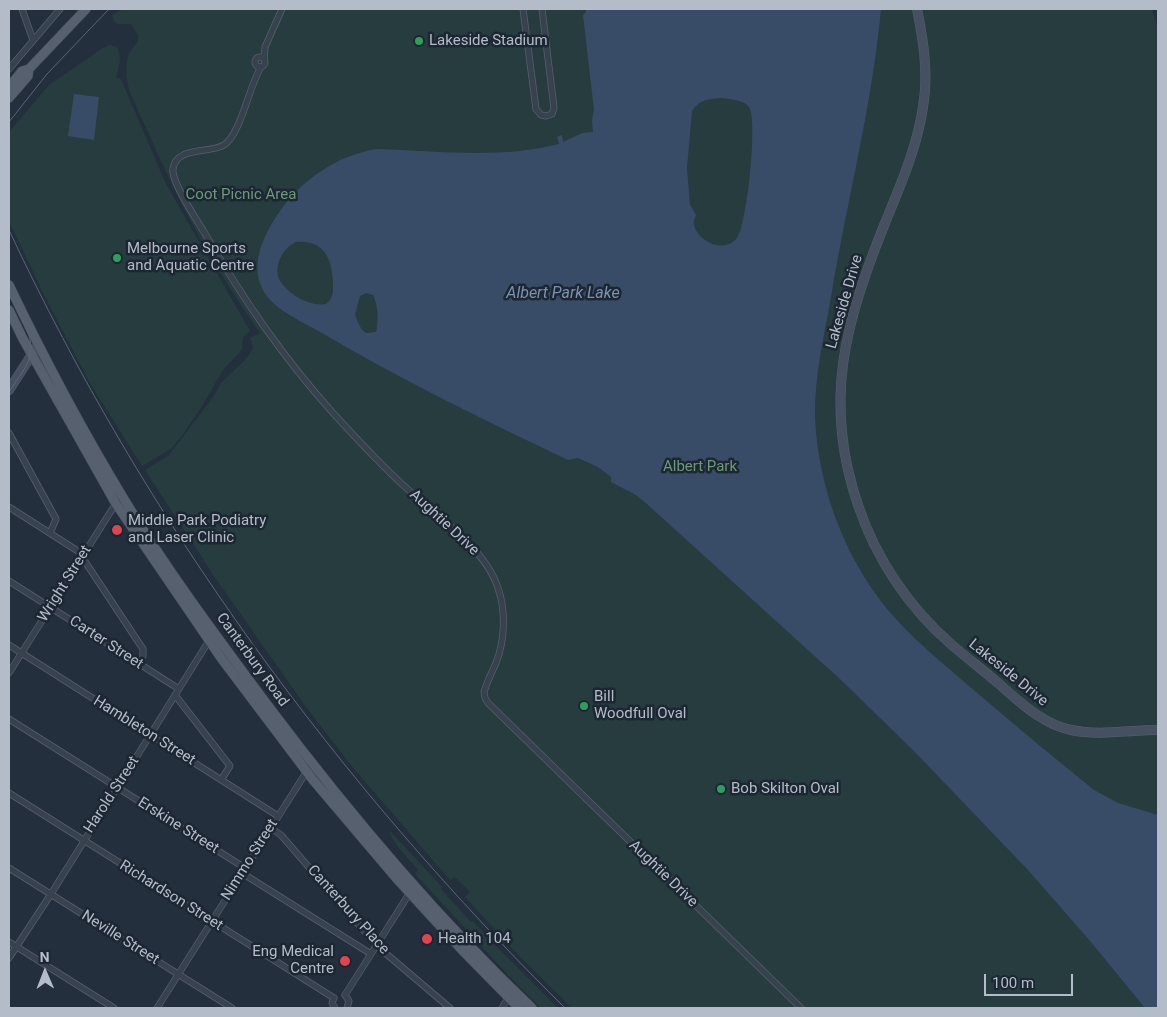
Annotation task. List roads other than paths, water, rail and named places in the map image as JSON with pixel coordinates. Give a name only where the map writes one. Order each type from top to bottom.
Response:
[{"type":"main road","points":[[9,87],[22,71],[29,69],[86,9]]},
{"type":"main road","points":[[9,98],[28,76],[29,69]]},
{"type":"main road","name":"Canterbury Road","points":[[9,285],[38,345],[120,501]]},
{"type":"main road","name":"Canterbury Road","points":[[9,310],[32,354],[120,501],[211,637],[309,767],[409,894],[511,994],[532,1008]]},
{"type":"main road","name":"Canterbury Road","points":[[309,767],[511,994],[519,1008]]},
{"type":"street","points":[[22,9],[34,40]]},
{"type":"street","points":[[9,69],[60,9]]},
{"type":"street","points":[[256,61],[265,48],[282,9]]},
{"type":"street","points":[[523,9],[536,109],[541,115],[546,116],[552,114],[554,108],[542,9]]},
{"type":"street","name":"Lakeside Drive","points":[[917,9],[925,58],[923,108],[908,164],[858,297],[842,361],[840,402],[842,438],[855,498],[876,549],[897,583],[919,613],[944,638],[1034,714],[1057,726],[1078,731],[1158,730]]},
{"type":"street","points":[[256,61],[258,67],[264,65],[265,48]]},
{"type":"street","points":[[256,61],[261,58],[264,60]]},
{"type":"street","name":"Aughtie Drive","points":[[254,80],[256,61]]},
{"type":"street","name":"Aughtie Drive","points":[[261,67],[254,80],[236,129],[230,139],[223,146],[182,156],[176,161],[173,168],[174,177],[182,194],[226,270],[267,333],[332,412],[399,481],[473,549],[490,571],[499,592],[503,625],[499,656],[484,692],[488,703],[801,1008]]},
{"type":"street","points":[[9,390],[38,345]]},
{"type":"street","points":[[9,433],[56,519],[50,534]]},
{"type":"street","name":"Wright Street","points":[[9,673],[120,501]]},
{"type":"street","points":[[9,507],[83,556],[143,649],[140,665]]},
{"type":"street","name":"Carter Street","points":[[9,581],[179,689]]},
{"type":"street","name":"Harold Street","points":[[9,958],[211,637]]},
{"type":"street","name":"Hambleton Street","points":[[9,646],[278,816]]},
{"type":"street","points":[[175,695],[230,766],[221,780]]},
{"type":"street","name":"Erskine Street","points":[[9,719],[372,954]]},
{"type":"street","name":"Nimmo Street","points":[[157,1008],[309,767]]},
{"type":"street","name":"Richardson Street","points":[[9,793],[334,998]]},
{"type":"street","name":"Canterbury Place","points":[[271,828],[281,835],[377,946],[450,1008]]},
{"type":"street","name":"Neville Street","points":[[9,868],[232,1008]]},
{"type":"street","points":[[345,995],[409,894]]},
{"type":"street","points":[[9,942],[114,1008]]},
{"type":"street","points":[[502,1008],[511,994]]},
{"type":"street","points":[[335,1008],[332,1003],[334,998],[338,995],[345,995]]},
{"type":"street","points":[[345,995],[349,1001],[349,1008]]},
{"type":"water","name":"Albert Park Lake","points":[[586,9],[881,9],[872,81],[837,261],[816,387],[815,418],[821,469],[836,519],[858,566],[887,609],[908,631],[976,692],[1094,790],[1118,803],[1158,815],[1158,1008],[1145,1008],[1028,870],[915,752],[840,679],[636,495],[611,482],[611,477],[598,467],[578,458],[568,460],[382,367],[280,309],[262,288],[257,269],[258,259],[264,240],[278,214],[308,181],[321,171],[348,157],[377,149],[492,153],[538,149],[559,144],[557,137],[562,135],[563,142],[582,133],[593,132],[592,120],[594,110],[583,15]],"holes":[[[720,98],[739,101],[749,107],[752,131],[748,194],[741,229],[737,238],[732,243],[725,245],[712,244],[696,231],[694,224],[696,215],[690,205],[687,168],[692,111],[698,104],[704,101]],[[306,242],[325,252],[331,266],[333,283],[332,297],[326,304],[313,303],[300,298],[287,290],[279,279],[277,268],[279,262],[284,252],[292,244]],[[366,293],[373,295],[378,313],[376,332],[365,332],[358,322],[355,314],[360,296]]]},
{"type":"water","points":[[74,94],[99,97],[94,140],[68,136]]},
{"type":"tram line","points":[[9,122],[47,74],[109,9]]},
{"type":"tram line","points":[[9,230],[63,338],[121,443],[185,545],[252,644],[325,740],[401,832],[481,922],[565,1008]]},
{"type":"tram line","points":[[9,294],[25,325],[31,343],[31,351],[25,368],[9,392]]},
{"type":"place","name":"Lakeside Stadium","points":[[419,41]]},
{"type":"place","name":"Melbourne Sports and Aquatic Centre","points":[[117,258]]},
{"type":"place","name":"Middle Park Podiatry and Laser Clinic","points":[[117,530]]},
{"type":"place","name":"Bill Woodfull Oval","points":[[584,706]]},
{"type":"place","name":"Bob Skilton Oval","points":[[721,789]]},
{"type":"place","name":"Health 104","points":[[427,939]]},
{"type":"place","name":"Eng Medical Centre","points":[[345,961]]},
{"type":"park label","name":"Coot Picnic Area","points":[[241,195]]},
{"type":"park label","name":"Albert Park","points":[[700,467]]}]
